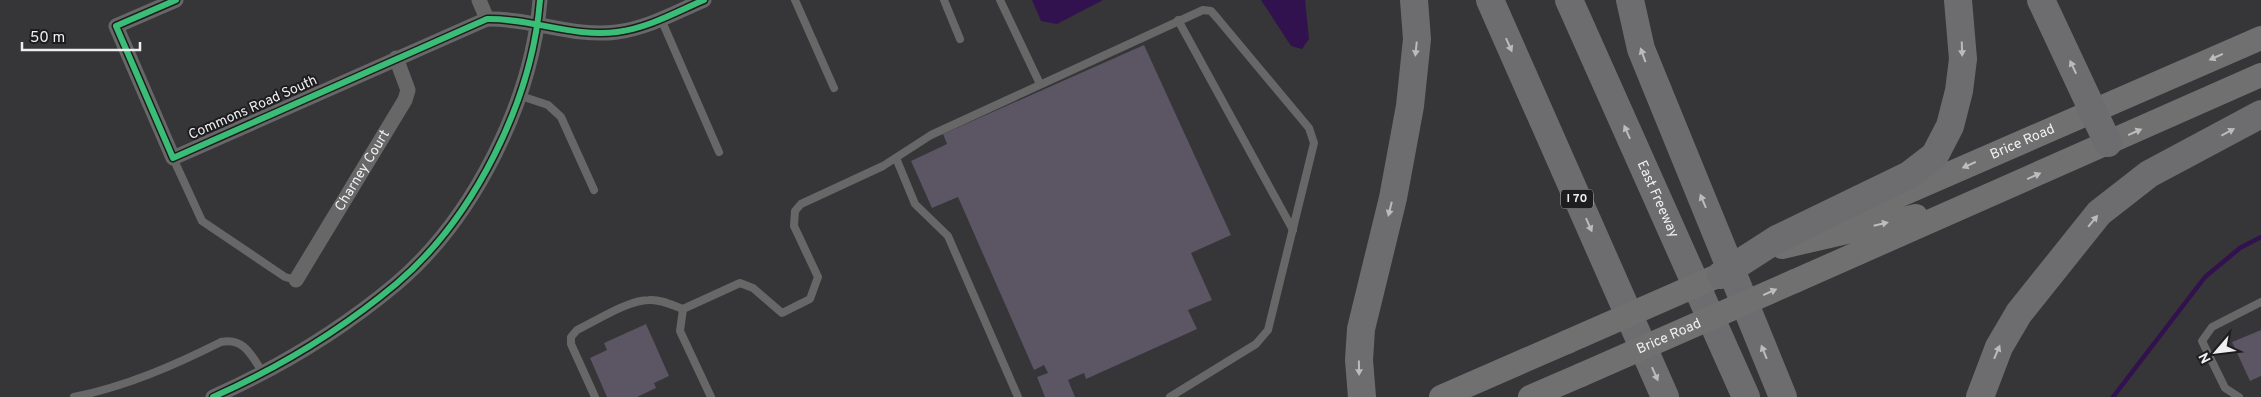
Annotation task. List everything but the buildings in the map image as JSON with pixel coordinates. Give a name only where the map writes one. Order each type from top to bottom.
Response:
[{"type":"highway","points":[[1362,397],[1359,360],[1361,329],[1393,198],[1410,106],[1416,39],[1414,0]]},
{"type":"highway","name":"I 70","points":[[1490,0],[1665,397]]},
{"type":"highway","name":"East Freeway","points":[[1569,0],[1746,397]]},
{"type":"highway","points":[[1630,0],[1632,17],[1648,66],[1783,397]]},
{"type":"highway","points":[[1721,275],[1908,175],[1935,155],[1950,126],[1959,91],[1963,59],[1958,0]]},
{"type":"highway","points":[[2041,0],[2108,143]]},
{"type":"highway","points":[[1980,397],[1999,347],[2018,313],[2099,213],[2149,174],[2261,114]]},
{"type":"main road","name":"Brice Road","points":[[1780,243],[2094,111],[2261,38]]},
{"type":"main road","name":"Brice Road","points":[[1530,397],[2261,76]]},
{"type":"main road","name":"Brice Road","points":[[1780,243],[1973,202]]},
{"type":"main road","points":[[1441,397],[1721,275]]},
{"type":"main road","points":[[1483,397],[1567,342]]},
{"type":"street","points":[[173,158],[116,26],[176,0]]},
{"type":"street","points":[[479,0],[488,19]]},
{"type":"street","points":[[213,397],[263,373],[332,331],[390,288],[434,245],[467,203],[497,152],[520,96],[538,25],[540,0]]},
{"type":"street","name":"Commons Road South","points":[[173,158],[488,19],[502,19],[576,31],[616,32],[634,29],[704,0]]},
{"type":"street","name":"Charney Court","points":[[296,280],[405,100],[408,90],[396,58]]},
{"type":"lane","points":[[795,0],[834,88]]},
{"type":"lane","points":[[944,0],[960,39]]},
{"type":"lane","points":[[1000,0],[1040,84]]},
{"type":"lane","points":[[595,397],[571,344],[571,337],[577,330],[634,302],[649,300],[682,309],[740,283],[753,288],[782,313],[810,299],[818,277],[794,226],[793,218],[795,211],[801,204],[883,166],[931,135],[1203,10],[1211,11],[1310,128],[1314,143],[1268,330],[1256,344],[1170,397]]},
{"type":"lane","points":[[661,19],[719,152]]},
{"type":"lane","points":[[1178,20],[1293,230]]},
{"type":"lane","points":[[520,96],[548,105],[561,117],[594,190]]},
{"type":"lane","points":[[173,158],[202,221],[285,278],[296,280]]},
{"type":"lane","points":[[896,158],[915,204],[948,236],[1018,397]]},
{"type":"lane","points":[[2239,397],[2225,388],[2202,341],[2212,327],[2261,302]]},
{"type":"lane","points":[[682,309],[680,331],[711,397]]},
{"type":"lane","points":[[74,397],[102,391],[164,370],[221,342],[230,340],[246,346],[263,373]]},
{"type":"shaded area","points":[[1032,0],[1103,0],[1057,24],[1041,21]]},
{"type":"shaded area","points":[[1261,0],[1305,0],[1309,39],[1302,49],[1291,46]]},
{"type":"waterway","points":[[2113,397],[2205,277],[2240,248],[2261,237]]},
{"type":"cycle path","points":[[176,0],[116,26],[173,158],[487,19],[520,21],[585,32],[617,32],[651,23],[704,0]]},
{"type":"cycle path","points":[[213,397],[285,361],[353,317],[396,284],[424,257],[450,226],[474,192],[494,155],[511,117],[525,78],[535,38],[540,0]]}]
